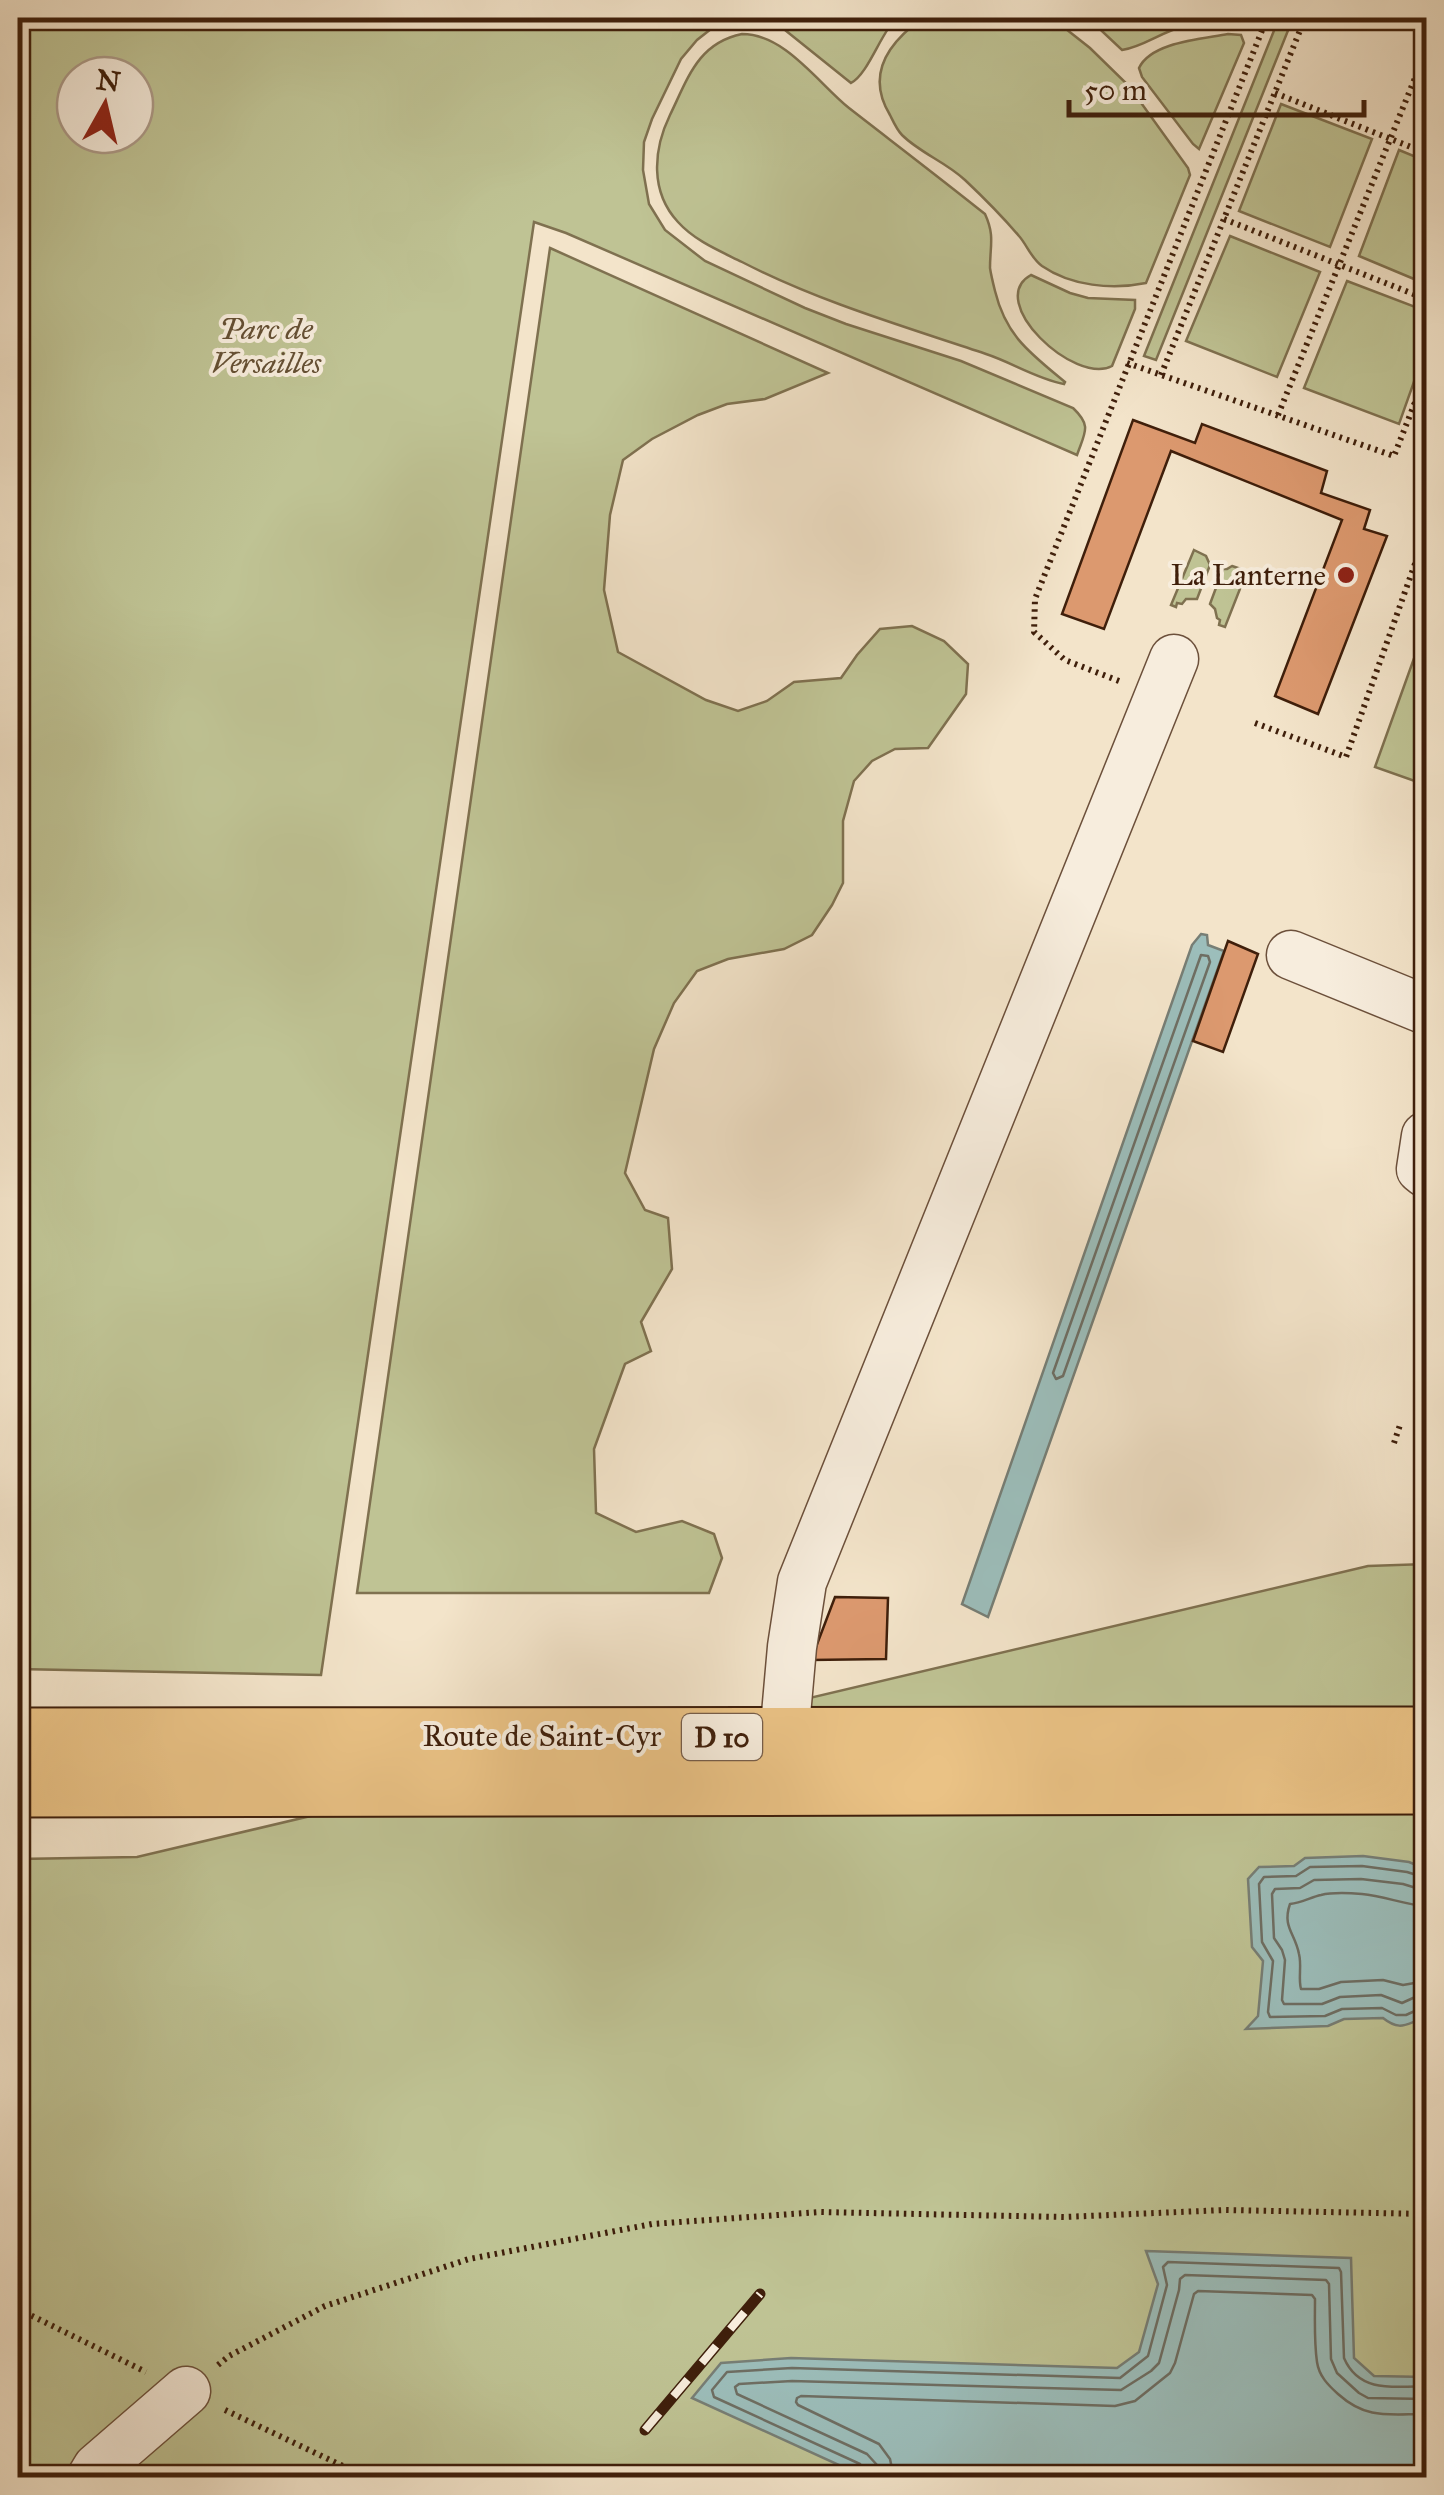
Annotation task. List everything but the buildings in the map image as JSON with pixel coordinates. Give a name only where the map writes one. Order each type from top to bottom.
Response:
[{"type":"main road","name":"Route de Saint-Cyr","points":[[18,1736],[1426,1735]]},
{"type":"main road","name":"Route de Saint-Cyr","points":[[18,1789],[1426,1786]]},
{"type":"lane","points":[[784,1737],[802,1582],[1166,678]]},
{"type":"lane","points":[[1291,955],[1426,1010]]},
{"type":"lane","points":[[1426,1136],[1421,1169],[1426,1174]]},
{"type":"lane","points":[[92,2478],[98,2468],[186,2392]]},
{"type":"path","points":[[1166,678],[1065,660],[1034,632],[1035,599],[1267,18]]},
{"type":"path","points":[[1162,375],[1305,18]]},
{"type":"path","points":[[1278,416],[1426,51]]},
{"type":"path","points":[[1275,93],[1426,153]]},
{"type":"path","points":[[1224,219],[1426,300]]},
{"type":"path","points":[[1127,363],[1394,456],[1426,374]]},
{"type":"path","points":[[1414,405],[1426,409]]},
{"type":"path","points":[[1255,724],[1346,757],[1426,533]]},
{"type":"path","points":[[1417,1374],[1425,1354]]},
{"type":"path","points":[[1394,1443],[1400,1422]]},
{"type":"path","points":[[186,2392],[229,2356],[325,2306],[468,2258],[652,2224],[820,2212],[1064,2217],[1225,2210],[1426,2214]]},
{"type":"path","points":[[18,2310],[368,2478]]},
{"type":"green space","name":"Parc de Versailles","points":[[18,18],[725,18],[681,59],[644,142],[643,170],[649,204],[665,230],[705,261],[805,308],[961,361],[1073,408],[1085,425],[1084,435],[1077,455],[534,222],[321,1675],[18,1669]]},
{"type":"green space","points":[[770,18],[896,18],[863,71],[851,83]]},
{"type":"green space","points":[[923,18],[1052,18],[1129,86],[1190,175],[1146,283],[1092,285],[1053,273],[1035,259],[1013,229],[965,180],[900,133],[883,100],[880,73],[891,48]]},
{"type":"green space","points":[[1088,18],[1253,18],[1182,27],[1122,50]]},
{"type":"green space","points":[[1279,18],[1293,18],[1156,360],[1144,356]]},
{"type":"green space","points":[[742,34],[758,36],[787,51],[849,108],[985,214],[991,235],[990,268],[1006,320],[1021,342],[1064,384],[801,289],[708,245],[678,222],[659,184],[658,156],[664,128],[696,64],[715,45]]},
{"type":"green space","points":[[1228,34],[1241,35],[1244,43],[1199,149],[1139,68],[1154,52],[1166,47]]},
{"type":"green space","points":[[1281,104],[1372,139],[1330,247],[1239,211]]},
{"type":"green space","points":[[1399,150],[1426,161],[1426,284],[1359,256]]},
{"type":"green space","points":[[1230,236],[1320,272],[1277,377],[1186,341]]},
{"type":"green space","points":[[550,248],[828,373],[765,399],[727,404],[698,415],[652,439],[623,460],[610,515],[604,590],[618,652],[706,700],[738,711],[767,701],[794,682],[841,678],[880,629],[912,626],[944,641],[968,664],[966,694],[928,748],[895,749],[872,761],[854,781],[843,821],[843,883],[812,935],[784,949],[728,959],[697,971],[674,1003],[654,1049],[625,1173],[645,1210],[668,1218],[672,1269],[641,1322],[651,1351],[625,1364],[594,1449],[596,1513],[636,1532],[682,1521],[714,1534],[722,1558],[709,1593],[357,1593]]},
{"type":"green space","points":[[1031,275],[1088,298],[1135,300],[1112,366],[1096,369],[1077,364],[1040,338],[1019,303],[1019,287]]},
{"type":"green space","points":[[1347,281],[1426,311],[1426,348],[1399,424],[1304,388]]},
{"type":"green space","points":[[1194,550],[1206,556],[1210,565],[1197,599],[1186,599],[1176,607],[1171,605]]},
{"type":"green space","points":[[1232,566],[1247,571],[1225,627],[1219,625],[1210,604],[1223,569]]},
{"type":"green space","points":[[1426,625],[1426,785],[1375,767]]},
{"type":"green space","points":[[1426,1564],[1426,2477],[18,2477],[18,1859],[137,1857],[1368,1566]]},
{"type":"water","points":[[1201,934],[1207,935],[1208,945],[1224,951],[988,1617],[962,1604],[1192,945]]},
{"type":"water","points":[[1363,1856],[1409,1862],[1426,1869],[1426,2018],[1400,2026],[1383,2018],[1344,2019],[1328,2026],[1246,2029],[1258,2016],[1263,1961],[1252,1947],[1248,1879],[1259,1867],[1294,1866],[1305,1858]]},
{"type":"water","points":[[1146,2251],[1351,2258],[1354,2358],[1374,2376],[1426,2377],[1426,2477],[865,2477],[692,2398],[721,2363],[791,2358],[1117,2368],[1139,2352],[1158,2284]]},
{"type":"railway","points":[[645,2430],[760,2294]]},
{"type":"place","name":"La Lanterne","points":[[1346,575]]}]
